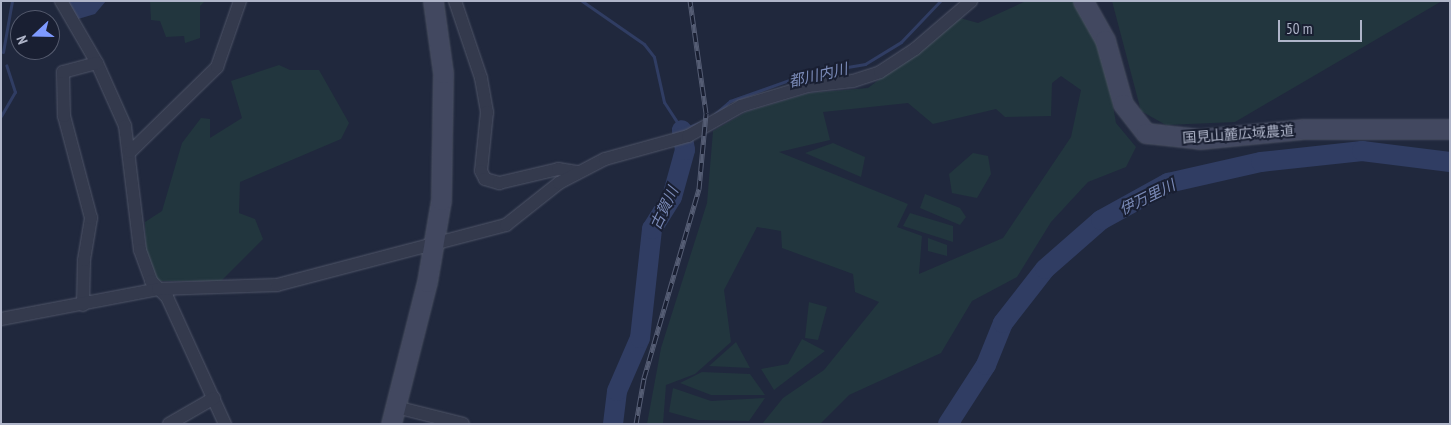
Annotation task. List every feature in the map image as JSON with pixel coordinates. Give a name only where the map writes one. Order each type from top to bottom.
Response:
[{"type":"street","points":[[61,1],[97,63],[125,126],[130,152],[140,250],[158,289],[166,297],[225,424]]},
{"type":"street","points":[[130,152],[217,67],[240,1]]},
{"type":"street","points":[[433,1],[443,73],[444,142],[434,244],[394,415],[463,424]]},
{"type":"street","points":[[455,1],[481,78],[486,112],[481,171],[485,179],[499,183],[558,169],[577,172]]},
{"type":"street","points":[[1,319],[83,305],[158,289],[277,285],[506,225],[577,172],[685,137],[741,106],[808,86],[853,82],[880,72],[915,49],[971,1]]},
{"type":"street","name":"国見山麓広域農道","points":[[1083,1],[1105,40],[1123,104],[1146,133],[1200,140],[1303,129],[1450,129]]},
{"type":"street","points":[[83,305],[84,260],[91,218],[64,116],[63,72],[97,63]]},
{"type":"street","points":[[169,424],[214,398]]},
{"type":"shaded area","points":[[150,1],[205,1],[200,6],[200,38],[185,43],[184,36],[166,37],[160,21],[151,20]]},
{"type":"shaded area","points":[[1026,1],[1075,1],[1104,55],[1116,123],[1136,147],[1126,167],[1088,182],[1051,222],[1017,277],[972,301],[941,353],[849,395],[820,424],[762,424],[783,398],[824,370],[879,302],[855,292],[853,274],[782,248],[781,231],[757,227],[724,290],[731,342],[695,374],[666,385],[663,424],[647,424],[661,348],[707,203],[713,131],[746,112],[809,93],[868,88],[960,18],[978,23]],"holes":[[[1061,76],[1081,90],[1071,137],[1003,238],[919,274],[922,236],[897,227],[908,204],[779,152],[830,140],[823,112],[908,103],[933,124],[996,109],[1005,117],[1051,116],[1052,83]]]},
{"type":"shaded area","points":[[1112,1],[1442,1],[1235,122],[1166,125],[1141,111]]},
{"type":"shaded area","points":[[279,65],[290,70],[319,70],[349,123],[341,139],[240,182],[239,213],[255,219],[263,239],[221,281],[158,281],[146,254],[145,222],[162,211],[182,143],[201,118],[210,119],[210,138],[242,118],[231,81]]},
{"type":"shaded area","points":[[833,143],[865,157],[861,177],[805,153]]},
{"type":"shaded area","points":[[973,153],[988,156],[991,174],[977,198],[952,193],[949,174]]},
{"type":"shaded area","points":[[925,194],[960,208],[966,217],[960,225],[920,208]]},
{"type":"shaded area","points":[[910,213],[953,226],[953,242],[903,226]]},
{"type":"shaded area","points":[[928,238],[947,245],[947,256],[928,251]]},
{"type":"shaded area","points":[[809,302],[827,307],[818,340],[805,338]]},
{"type":"shaded area","points":[[802,339],[825,351],[774,390],[761,369],[788,364]]},
{"type":"shaded area","points":[[736,342],[750,368],[709,366]]},
{"type":"shaded area","points":[[702,372],[750,374],[765,395],[711,395],[680,383]]},
{"type":"shaded area","points":[[673,388],[711,401],[765,398],[749,421],[698,420],[669,412]]},
{"type":"water","points":[[68,1],[106,1],[95,14],[78,19]]},
{"type":"waterway","points":[[3,52],[12,1]]},
{"type":"waterway","name":"古賀川","points":[[582,1],[644,44],[654,57],[664,102],[682,130],[701,122]]},
{"type":"waterway","name":"都川内川","points":[[715,114],[730,101],[806,74],[865,64],[901,42],[940,1]]},
{"type":"waterway","points":[[1,116],[15,92],[6,65]]},
{"type":"waterway","name":"古賀川","points":[[613,424],[617,391],[640,338],[652,229],[672,197],[685,150],[682,130]]},
{"type":"waterway","name":"伊万里川","points":[[948,424],[986,365],[1003,323],[1045,269],[1101,220],[1168,183],[1261,162],[1362,151],[1450,162]]},
{"type":"waterway","points":[[955,415],[960,424]]},
{"type":"railway","points":[[636,424],[644,378],[699,189],[706,113],[690,1]]}]
